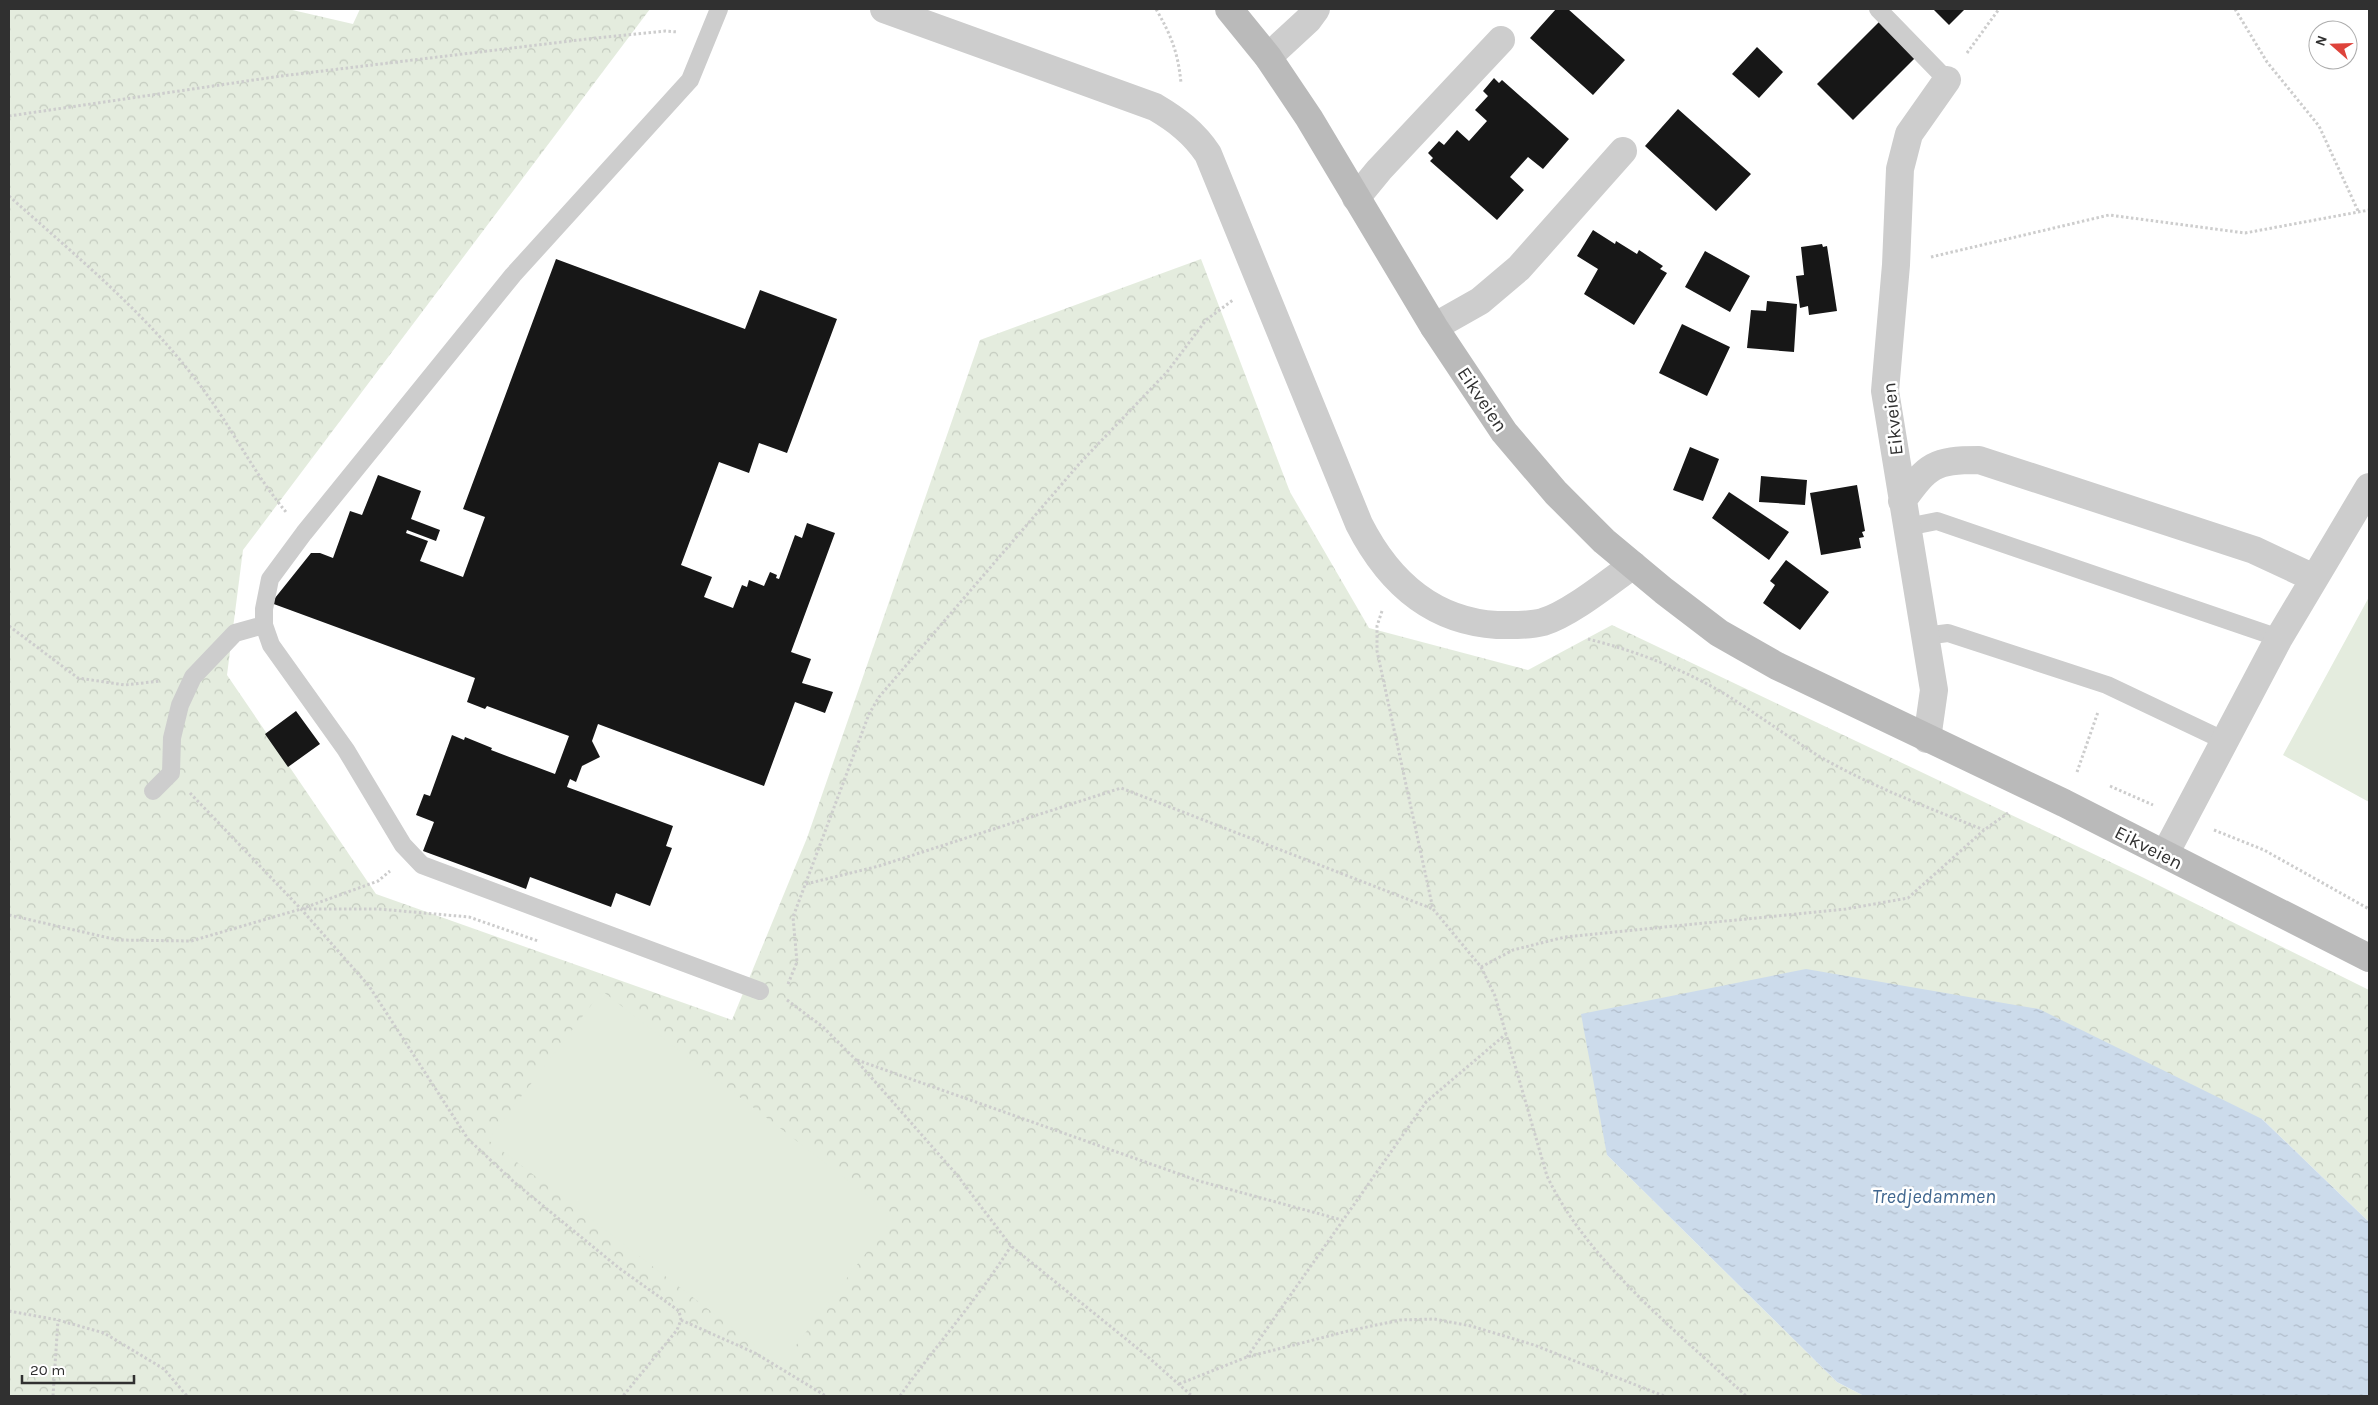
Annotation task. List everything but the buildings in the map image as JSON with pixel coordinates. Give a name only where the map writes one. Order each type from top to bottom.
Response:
[{"type":"main road","name":"Eikveien","points":[[1229,9],[1268,57],[1434,327],[1504,432],[1556,493],[1604,541],[1664,591],[1720,632],[1777,666],[2064,803],[2369,958]]},
{"type":"street","points":[[884,9],[1155,107],[1181,123],[1198,139],[1208,154],[1262,282],[1359,524],[1372,550],[1394,577],[1420,600],[1450,615],[1481,624],[1518,626],[1544,622],[1560,615],[1633,565]]},
{"type":"street","points":[[1268,57],[1308,20],[1316,9]]},
{"type":"street","points":[[1356,198],[1379,170],[1501,40]]},
{"type":"street","name":"Eikveien","points":[[1927,739],[1934,690],[1902,501],[1886,391],[1896,265],[1900,169],[1910,134],[1947,80]]},
{"type":"street","points":[[1434,327],[1480,301],[1519,268],[1623,151]]},
{"type":"street","points":[[1902,501],[1919,477],[1930,468],[1949,460],[1979,460],[2254,550],[2314,578]]},
{"type":"street","points":[[2165,854],[2279,638],[2369,487]]},
{"type":"lane","points":[[719,9],[690,80],[513,274],[304,533],[270,579],[264,609],[264,625],[271,644],[346,750],[403,845],[422,865],[760,991]]},
{"type":"lane","points":[[1878,9],[1947,80]]},
{"type":"lane","points":[[1907,527],[1937,521],[2279,638]]},
{"type":"lane","points":[[153,791],[171,773],[172,738],[180,705],[193,677],[235,634],[264,625]]},
{"type":"lane","points":[[1924,636],[1948,634],[2107,685],[2225,740]]},
{"type":"path","points":[[1156,9],[1172,36],[1178,58],[1182,93],[1181,123]]},
{"type":"path","points":[[1947,80],[1999,9]]},
{"type":"path","points":[[2235,9],[2267,62],[2319,126],[2358,214]]},
{"type":"path","points":[[9,116],[281,76],[587,39],[665,31],[709,35]]},
{"type":"path","points":[[9,196],[80,260],[160,337],[205,391],[279,504],[304,533]]},
{"type":"path","points":[[1896,265],[2109,215],[2245,233],[2358,214],[2369,210]]},
{"type":"path","points":[[782,996],[797,962],[794,917],[869,714],[879,697],[1080,462],[1167,372],[1206,320],[1220,307],[1262,282]]},
{"type":"path","points":[[1394,577],[1377,626],[1377,651],[1433,909],[1481,967],[1495,996],[1547,1176],[1558,1199],[1619,1276],[1746,1396]]},
{"type":"path","points":[[1382,613],[1391,616]]},
{"type":"path","points":[[9,626],[78,678],[125,685],[193,677]]},
{"type":"path","points":[[1584,638],[1613,645],[1662,663],[1726,695],[1817,755],[1868,782],[1984,830]]},
{"type":"path","points":[[2064,803],[2077,772],[2107,685]]},
{"type":"path","points":[[2068,768],[2086,776]]},
{"type":"path","points":[[171,773],[301,910],[369,986],[468,1139],[514,1182],[612,1262],[679,1311],[681,1320],[677,1330],[623,1396]]},
{"type":"path","points":[[2104,783],[2183,818],[2264,850],[2369,909]]},
{"type":"path","points":[[805,884],[879,866],[1121,788],[1433,909]]},
{"type":"path","points":[[1481,967],[1513,950],[1564,937],[1846,908],[1908,898],[1984,830],[2022,803],[2035,789]]},
{"type":"path","points":[[9,915],[118,940],[191,941],[301,910],[378,881],[411,853]]},
{"type":"path","points":[[301,910],[379,909],[469,917],[539,941]]},
{"type":"path","points":[[760,991],[782,996],[823,1027],[856,1060],[957,1175],[1011,1246],[1192,1396]]},
{"type":"path","points":[[1247,1357],[1426,1102],[1506,1034]]},
{"type":"path","points":[[856,1060],[1199,1181],[1342,1220]]},
{"type":"path","points":[[900,1396],[928,1356],[992,1277],[1011,1246]]},
{"type":"path","points":[[9,1311],[58,1320],[104,1333],[164,1370],[188,1396]]},
{"type":"path","points":[[1179,1384],[1247,1357],[1391,1322],[1434,1319],[1471,1326],[1534,1345],[1664,1396]]},
{"type":"path","points":[[53,1396],[58,1320]]},
{"type":"path","points":[[681,1320],[755,1353],[826,1396]]},
{"type":"green space","points":[[9,9],[288,9],[353,24],[360,9],[650,9],[243,550],[227,675],[376,894],[732,1020],[807,838],[980,340],[1201,259],[1290,492],[1369,628],[1528,670],[1612,625],[2142,877],[2369,990],[2369,1222],[2262,1119],[1607,1155],[1837,1382],[1864,1396],[9,1396]]},
{"type":"green space","points":[[2369,597],[2369,802],[2283,755]]},
{"type":"green space","points":[[602,991],[894,1216],[781,1365],[488,1140]]},
{"type":"water","name":"Tredjedammen","points":[[1806,969],[2039,1009],[2262,1119],[2369,1222],[2369,1396],[1864,1396],[1837,1382],[1607,1155],[1581,1014]]}]
